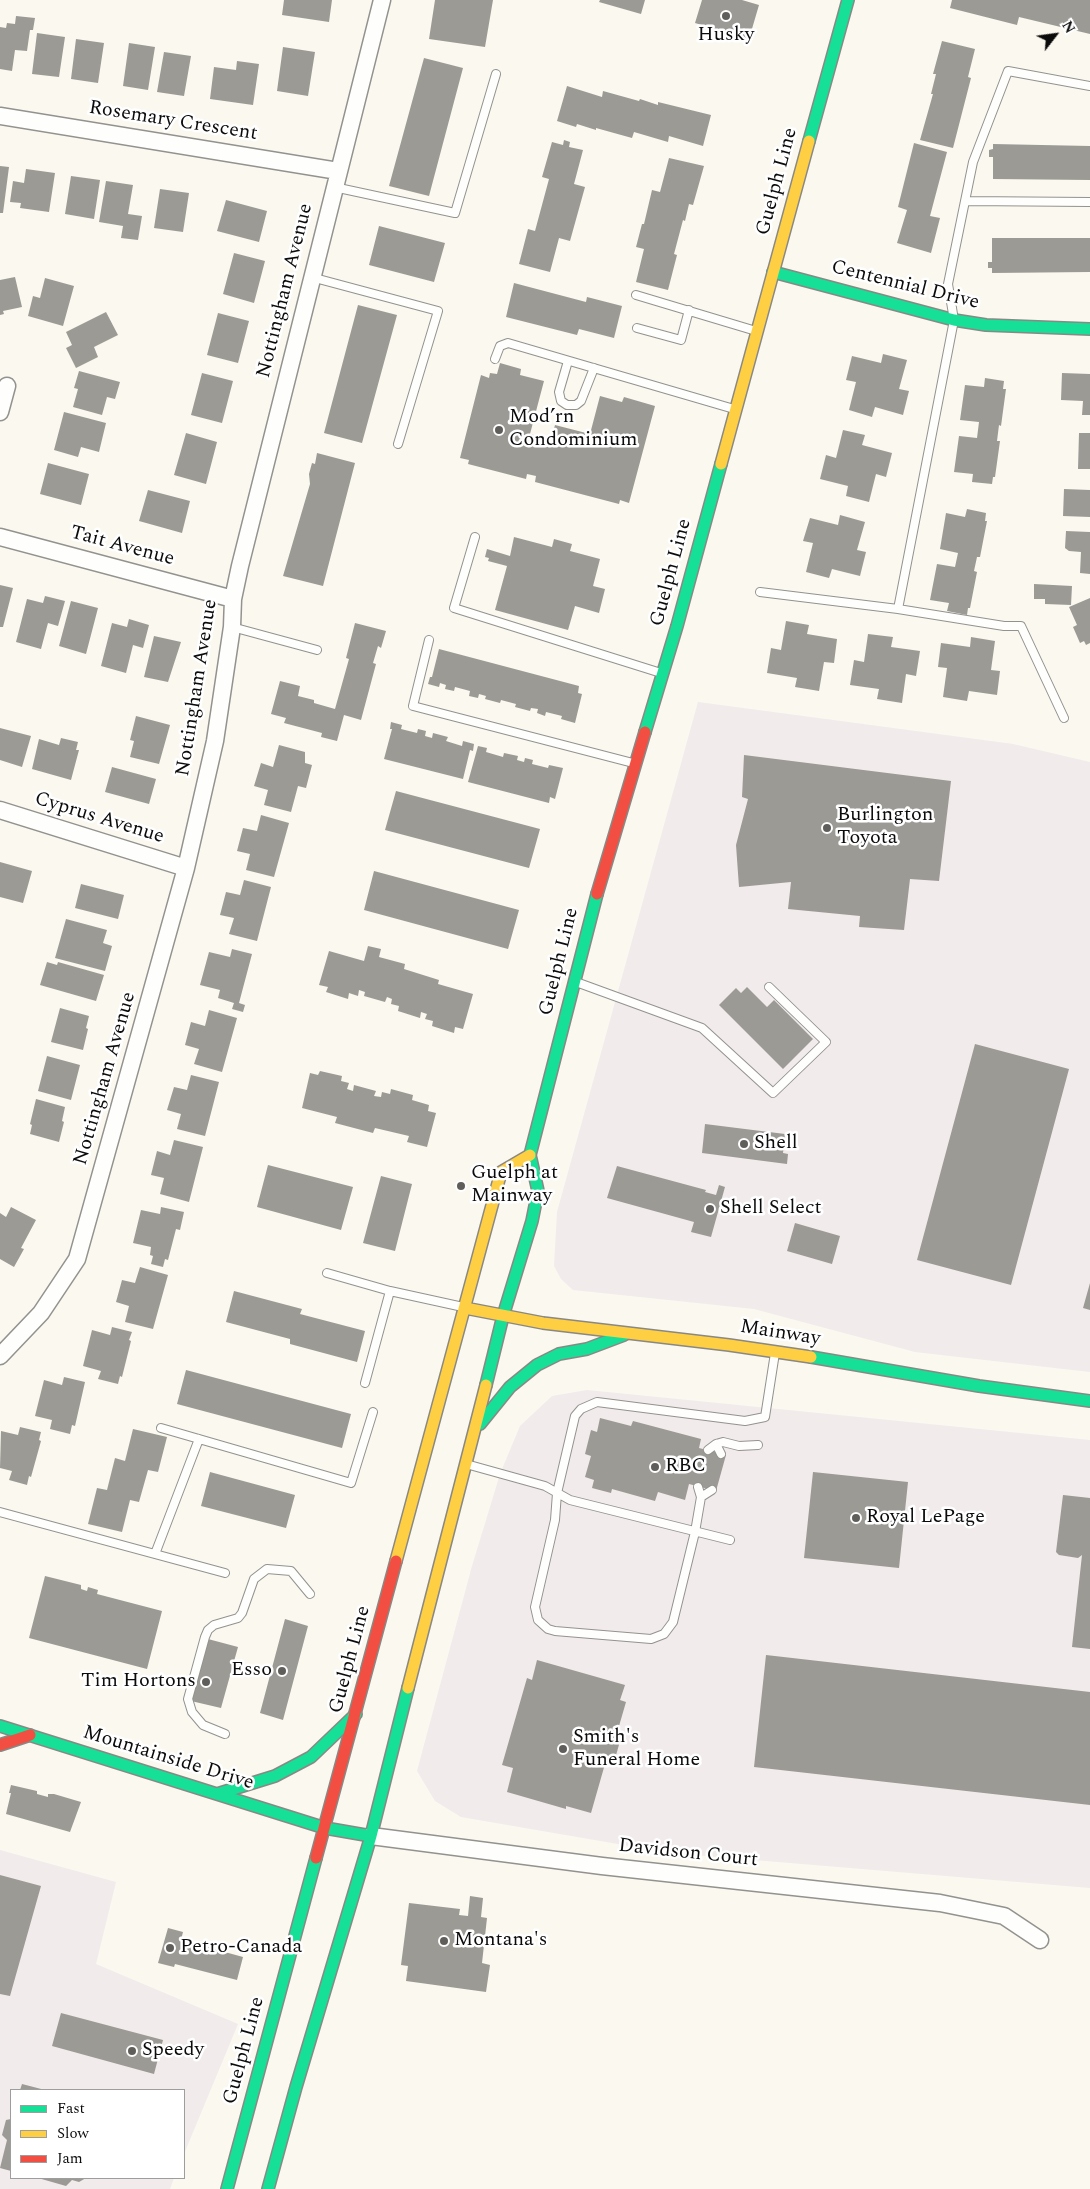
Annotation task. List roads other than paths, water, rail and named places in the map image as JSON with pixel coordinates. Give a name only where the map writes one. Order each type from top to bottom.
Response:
[{"type":"main road","name":"Guelph Line","points":[[268,2189],[370,1836],[503,1316],[532,1221],[538,1191],[530,1155],[595,900],[663,674],[848,0]]},
{"type":"main road","name":"Centennial Drive","points":[[773,272],[954,320],[986,325],[1090,329]]},
{"type":"main road","name":"Guelph Line","points":[[227,2189],[502,1172],[530,1155]]},
{"type":"main road","name":"Mainway","points":[[465,1308],[556,1325],[629,1333],[870,1366],[979,1386],[1090,1401]]},
{"type":"main road","points":[[467,1458],[481,1424],[493,1406],[525,1374],[548,1358],[574,1350],[587,1349],[629,1333]]},
{"type":"main road","points":[[217,1794],[275,1776],[311,1757],[356,1713]]},
{"type":"main road","name":"Mountainside Drive","points":[[0,1726],[324,1828]]},
{"type":"main road","points":[[0,1745],[30,1735]]},
{"type":"main road","name":"Davidson Court","points":[[324,1828],[370,1836]]},
{"type":"street","name":"Nottingham Avenue","points":[[0,1356],[41,1314],[77,1259],[186,868],[215,741],[232,627],[233,598],[311,277],[382,0]]},
{"type":"street","name":"Rosemary Crescent","points":[[0,116],[336,179]]},
{"type":"street","points":[[0,412],[8,386]]},
{"type":"street","name":"Tait Avenue","points":[[0,537],[233,598]]},
{"type":"street","name":"Cyprus Avenue","points":[[0,810],[186,868]]},
{"type":"street","name":"Davidson Court","points":[[370,1836],[573,1862],[940,1903],[1004,1916],[1040,1940]]},
{"type":"lane","points":[[898,609],[954,320],[948,284],[973,162],[1008,71],[1090,86]]},
{"type":"lane","points":[[336,179],[455,213],[496,74]]},
{"type":"lane","points":[[965,201],[1090,202]]},
{"type":"lane","points":[[311,277],[438,311],[398,444]]},
{"type":"lane","points":[[636,295],[757,331]]},
{"type":"lane","points":[[637,328],[681,340],[689,310]]},
{"type":"lane","points":[[495,359],[500,346],[508,343],[736,410]]},
{"type":"lane","points":[[568,361],[559,392],[562,401],[567,405],[576,405],[581,401],[594,368]]},
{"type":"lane","points":[[475,537],[454,608],[663,674]]},
{"type":"lane","points":[[760,592],[898,609],[1004,626],[1021,626],[1064,718]]},
{"type":"lane","points":[[232,627],[317,650]]},
{"type":"lane","points":[[428,640],[413,706],[636,764]]},
{"type":"lane","points":[[574,982],[702,1028],[773,1093],[826,1042],[769,987]]},
{"type":"lane","points":[[327,1272],[390,1291],[465,1308]]},
{"type":"lane","points":[[365,1383],[390,1291]]},
{"type":"lane","points":[[698,1487],[701,1497],[695,1532],[673,1622],[664,1634],[651,1639],[548,1629],[538,1620],[535,1607],[555,1520],[557,1493],[575,1416],[589,1404],[597,1402],[744,1421],[765,1417],[775,1353]]},
{"type":"lane","points":[[161,1428],[351,1484],[373,1412]]},
{"type":"lane","points":[[154,1554],[199,1439]]},
{"type":"lane","points":[[708,1450],[716,1444],[723,1442],[752,1446],[758,1445]]},
{"type":"lane","points":[[716,1444],[721,1454]]},
{"type":"lane","points":[[467,1458],[545,1486],[570,1500],[730,1540]]},
{"type":"lane","points":[[701,1497],[712,1490]]},
{"type":"lane","points":[[0,1512],[225,1573]]},
{"type":"lane","points":[[224,1734],[203,1725],[192,1712],[188,1699],[208,1630],[214,1625],[238,1618],[242,1613],[254,1579],[267,1569],[291,1572],[310,1594]]},
{"type":"place","name":"Husky","points":[[726,16]]},
{"type":"place","name":"Mod’rn Condominium","points":[[499,430]]},
{"type":"place","name":"Burlington Toyota","points":[[827,828]]},
{"type":"place","name":"Shell","points":[[744,1144]]},
{"type":"place","name":"Guelph at Mainway","points":[[461,1186]]},
{"type":"place","name":"Shell Select","points":[[710,1209]]},
{"type":"place","name":"RBC","points":[[655,1467]]},
{"type":"place","name":"Royal LePage","points":[[856,1518]]},
{"type":"place","name":"Esso","points":[[282,1671]]},
{"type":"place","name":"Tim Hortons","points":[[206,1682]]},
{"type":"place","name":"Smith's Funeral Home","points":[[563,1749]]},
{"type":"place","name":"Montana's","points":[[444,1941]]},
{"type":"place","name":"Petro-Canada","points":[[170,1948]]},
{"type":"place","name":"Speedy","points":[[132,2051]]}]
